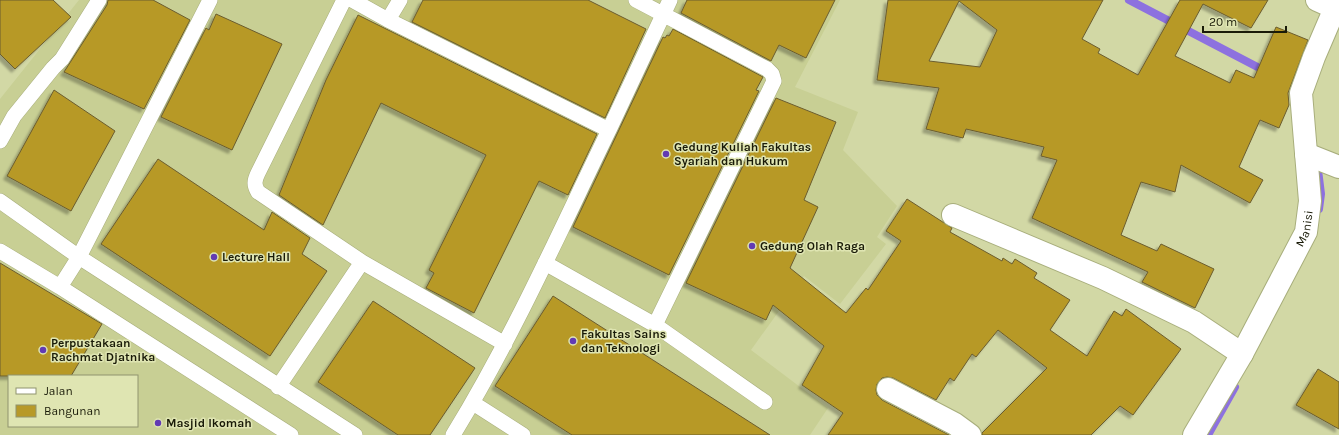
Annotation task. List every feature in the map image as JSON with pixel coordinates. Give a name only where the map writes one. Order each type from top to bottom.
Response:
[{"type":"street","name":"Manisi","points":[[1194,435],[1242,354],[1306,232],[1310,201],[1301,93],[1314,57],[1330,3]]},
{"type":"street","points":[[1306,154],[1339,167]]},
{"type":"street","points":[[953,215],[1103,278],[1194,322],[1242,354]]},
{"type":"street","points":[[888,389],[955,424],[970,435]]},
{"type":"lane","points":[[0,141],[14,116],[62,59],[98,0]]},
{"type":"lane","points":[[60,287],[78,257],[210,0]]},
{"type":"lane","points":[[344,0],[258,173],[254,186],[258,192],[362,262],[505,344]]},
{"type":"lane","points":[[352,0],[388,20],[609,130]]},
{"type":"lane","points":[[388,20],[400,0]]},
{"type":"lane","points":[[636,0],[767,69],[772,74],[774,81],[655,324]]},
{"type":"lane","points":[[453,435],[473,403],[505,344],[609,130],[670,0]]},
{"type":"lane","points":[[0,201],[78,257],[278,387],[355,435]]},
{"type":"lane","points":[[0,251],[60,287],[291,435]]},
{"type":"lane","points":[[278,387],[362,262]]},
{"type":"lane","points":[[545,263],[655,324],[766,402]]},
{"type":"lane","points":[[473,403],[523,435]]},
{"type":"shaded area","points":[[79,0],[840,0],[795,87],[858,112],[843,150],[897,206],[877,237],[886,244],[840,304],[804,276],[751,350],[828,408],[810,435],[0,435],[0,99]]},
{"type":"building","points":[[0,0],[53,0],[71,17],[15,69],[0,54]]},
{"type":"building","points":[[108,0],[153,0],[190,20],[144,109],[64,72],[107,5]]},
{"type":"building","points":[[423,0],[588,0],[646,29],[605,118],[412,22]]},
{"type":"building","points":[[687,0],[835,0],[806,58],[779,45],[771,61],[681,13]]},
{"type":"building","points":[[888,0],[1103,0],[1082,39],[1100,49],[1098,53],[1138,75],[1180,0],[1268,0],[1251,28],[1203,4],[1175,56],[1230,83],[1236,70],[1254,78],[1276,27],[1308,40],[1288,93],[1289,105],[1279,128],[1260,120],[1239,167],[1263,180],[1250,203],[1181,165],[1175,192],[1141,182],[1121,235],[1157,251],[1161,244],[1214,269],[1195,308],[1142,282],[1148,272],[1032,218],[1057,160],[1041,156],[1044,147],[966,129],[963,138],[926,129],[939,88],[877,80]],"holes":[[[959,1],[997,30],[980,67],[929,61]]]},
{"type":"building","points":[[216,14],[282,44],[232,150],[161,117],[206,28],[209,30]]},
{"type":"building","points":[[358,15],[597,134],[568,195],[539,181],[474,313],[426,288],[434,273],[429,270],[486,155],[381,103],[323,225],[279,195],[326,80]]},
{"type":"building","name":"Gedung Kuliah Fakultas Syariah dan Hukum","points":[[673,29],[763,77],[756,90],[759,91],[669,275],[573,227],[663,37],[665,38],[667,35],[669,36]]},
{"type":"building","points":[[54,90],[115,131],[71,211],[7,176]]},
{"type":"building","points":[[776,98],[836,122],[804,200],[818,207],[790,268],[846,313],[866,288],[868,290],[901,241],[886,231],[907,199],[952,228],[950,232],[1002,261],[1003,258],[1012,264],[1015,259],[1037,273],[1034,278],[1070,300],[1050,330],[1087,356],[1114,311],[1122,316],[1126,309],[1181,349],[1133,415],[1120,406],[1091,435],[982,435],[982,433],[1047,368],[998,330],[976,357],[972,354],[954,381],[950,378],[936,400],[893,378],[882,378],[877,384],[877,395],[882,400],[949,435],[828,435],[843,413],[802,385],[824,346],[773,305],[766,320],[686,283]]},
{"type":"building","name":"Lecture Hall","points":[[158,159],[264,230],[272,212],[310,238],[302,254],[327,271],[270,356],[101,244]]},
{"type":"building","name":"Perpustakaan Rachmat Djatnika","points":[[0,263],[102,324],[72,375],[0,376]]},
{"type":"building","name":"Fakultas Sains dan Teknologi","points":[[553,296],[770,435],[572,435],[495,386]]},
{"type":"building","points":[[373,301],[475,368],[430,435],[398,435],[318,382]]},
{"type":"building","points":[[1318,369],[1339,382],[1339,429],[1296,405]]},
{"type":"waterway","points":[[1129,0],[1267,72]]},
{"type":"waterway","points":[[1318,170],[1321,194],[1319,209]]},
{"type":"waterway","points":[[1208,435],[1235,387]]},
{"type":"place","name":"Gedung Kuliah Fakultas Syariah dan Hukum","points":[[666,154]]},
{"type":"place","name":"Gedung Olah Raga","points":[[752,246]]},
{"type":"place","name":"Lecture Hall","points":[[214,257]]},
{"type":"place","name":"Fakultas Sains dan Teknologi","points":[[573,341]]},
{"type":"place","name":"Perpustakaan Rachmat Djatnika","points":[[43,350]]},
{"type":"place","name":"Masjid Ikomah","points":[[158,423]]}]
